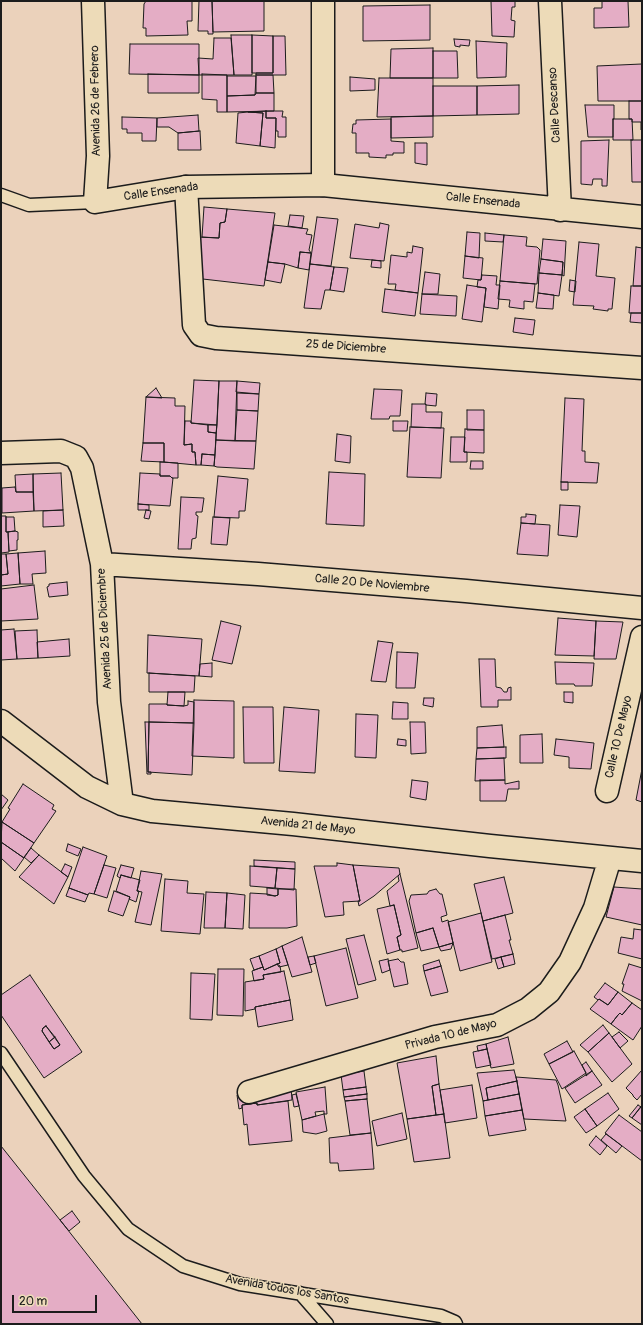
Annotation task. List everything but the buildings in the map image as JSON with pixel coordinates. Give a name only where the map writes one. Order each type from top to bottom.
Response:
[{"type":"street","name":"Avenida 26 de Febrero","points":[[93,1],[98,156],[94,202]]},
{"type":"street","points":[[323,1],[323,184]]},
{"type":"street","name":"Calle Descanso","points":[[550,1],[560,210]]},
{"type":"street","name":"Calle Ensenada","points":[[94,202],[186,187],[323,184],[560,210],[642,217]]},
{"type":"street","name":"25 de Diciembre","points":[[186,187],[194,325],[201,335],[224,339],[642,368]]},
{"type":"street","name":"Avenida 25 de Diciembre","points":[[1,453],[61,451],[76,457],[82,468],[102,564],[109,702],[122,804]]},
{"type":"street","name":"Calle 20 De Noviembre","points":[[102,564],[466,591],[642,608]]},
{"type":"street","name":"Calle 10 De Mayo","points":[[608,791],[642,637]]},
{"type":"street","name":"Avenida 21 de Mayo","points":[[1,720],[87,788],[122,804],[152,811],[285,823],[642,861]]},
{"type":"street","name":"Privada 10 de Mayo","points":[[249,1092],[435,1037],[497,1025],[528,1009],[549,992],[570,962],[595,908],[610,858]]},
{"type":"lane","points":[[1,195],[29,205],[94,202]]},
{"type":"lane","name":"Avenida todos los Santos","points":[[1,1053],[84,1176],[128,1229],[183,1266],[240,1284],[441,1316],[455,1322],[456,1324]]},
{"type":"lane","points":[[300,1293],[327,1324]]}]
